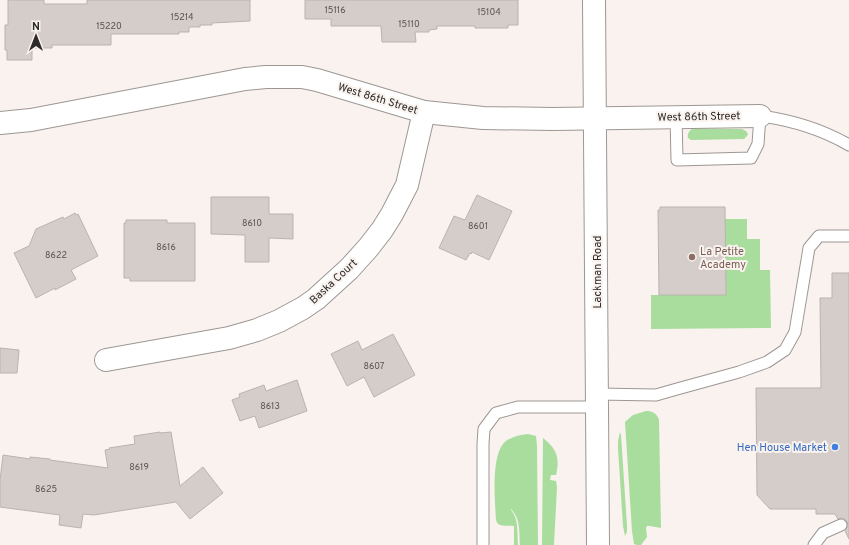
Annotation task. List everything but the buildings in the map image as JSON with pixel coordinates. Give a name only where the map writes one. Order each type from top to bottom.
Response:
[{"type":"street","name":"Lackman Road","points":[[594,0],[598,545]]},
{"type":"street","name":"West 86th Street","points":[[0,123],[31,120],[245,79],[266,77],[302,77],[317,80],[424,112],[483,118],[553,119],[760,116]]},
{"type":"street","name":"Baska Court","points":[[106,360],[229,338],[257,330],[280,321],[316,299],[349,269],[368,248],[392,214],[407,185],[424,112]]},
{"type":"lane","points":[[676,117],[677,160],[751,158],[758,144],[760,116],[802,125],[834,136],[849,144]]},
{"type":"lane","points":[[484,545],[484,429],[496,414],[518,407],[656,395],[738,372],[766,362],[785,350],[794,332],[809,248],[819,236],[849,236]]},
{"type":"lane","points":[[814,545],[823,533],[841,525]]},
{"type":"green space","points":[[692,129],[742,129],[748,134],[744,139],[691,140],[688,138],[688,135]]},
{"type":"green space","points":[[725,219],[747,219],[747,239],[760,239],[760,270],[770,270],[771,328],[651,329],[651,295],[726,295]]},
{"type":"green space","points":[[646,411],[654,413],[659,420],[661,528],[647,526],[647,537],[641,545],[637,545],[634,544],[632,531],[625,422],[633,415]]},
{"type":"green space","points":[[620,432],[627,526],[625,536],[623,526],[618,448]]},
{"type":"green space","points":[[528,434],[536,436],[537,446],[538,545],[520,545],[518,522],[511,509],[517,526],[518,545],[514,545],[514,526],[503,526],[497,523],[496,520],[495,470],[499,451],[503,444],[511,438]]},
{"type":"green space","points":[[543,438],[552,446],[556,454],[558,464],[556,475],[551,475],[550,480],[556,481],[557,487],[554,545],[542,545]]},
{"type":"place","name":"La Petite Academy","points":[[692,257]]},
{"type":"place","name":"Hen House Market","points":[[835,447]]}]
